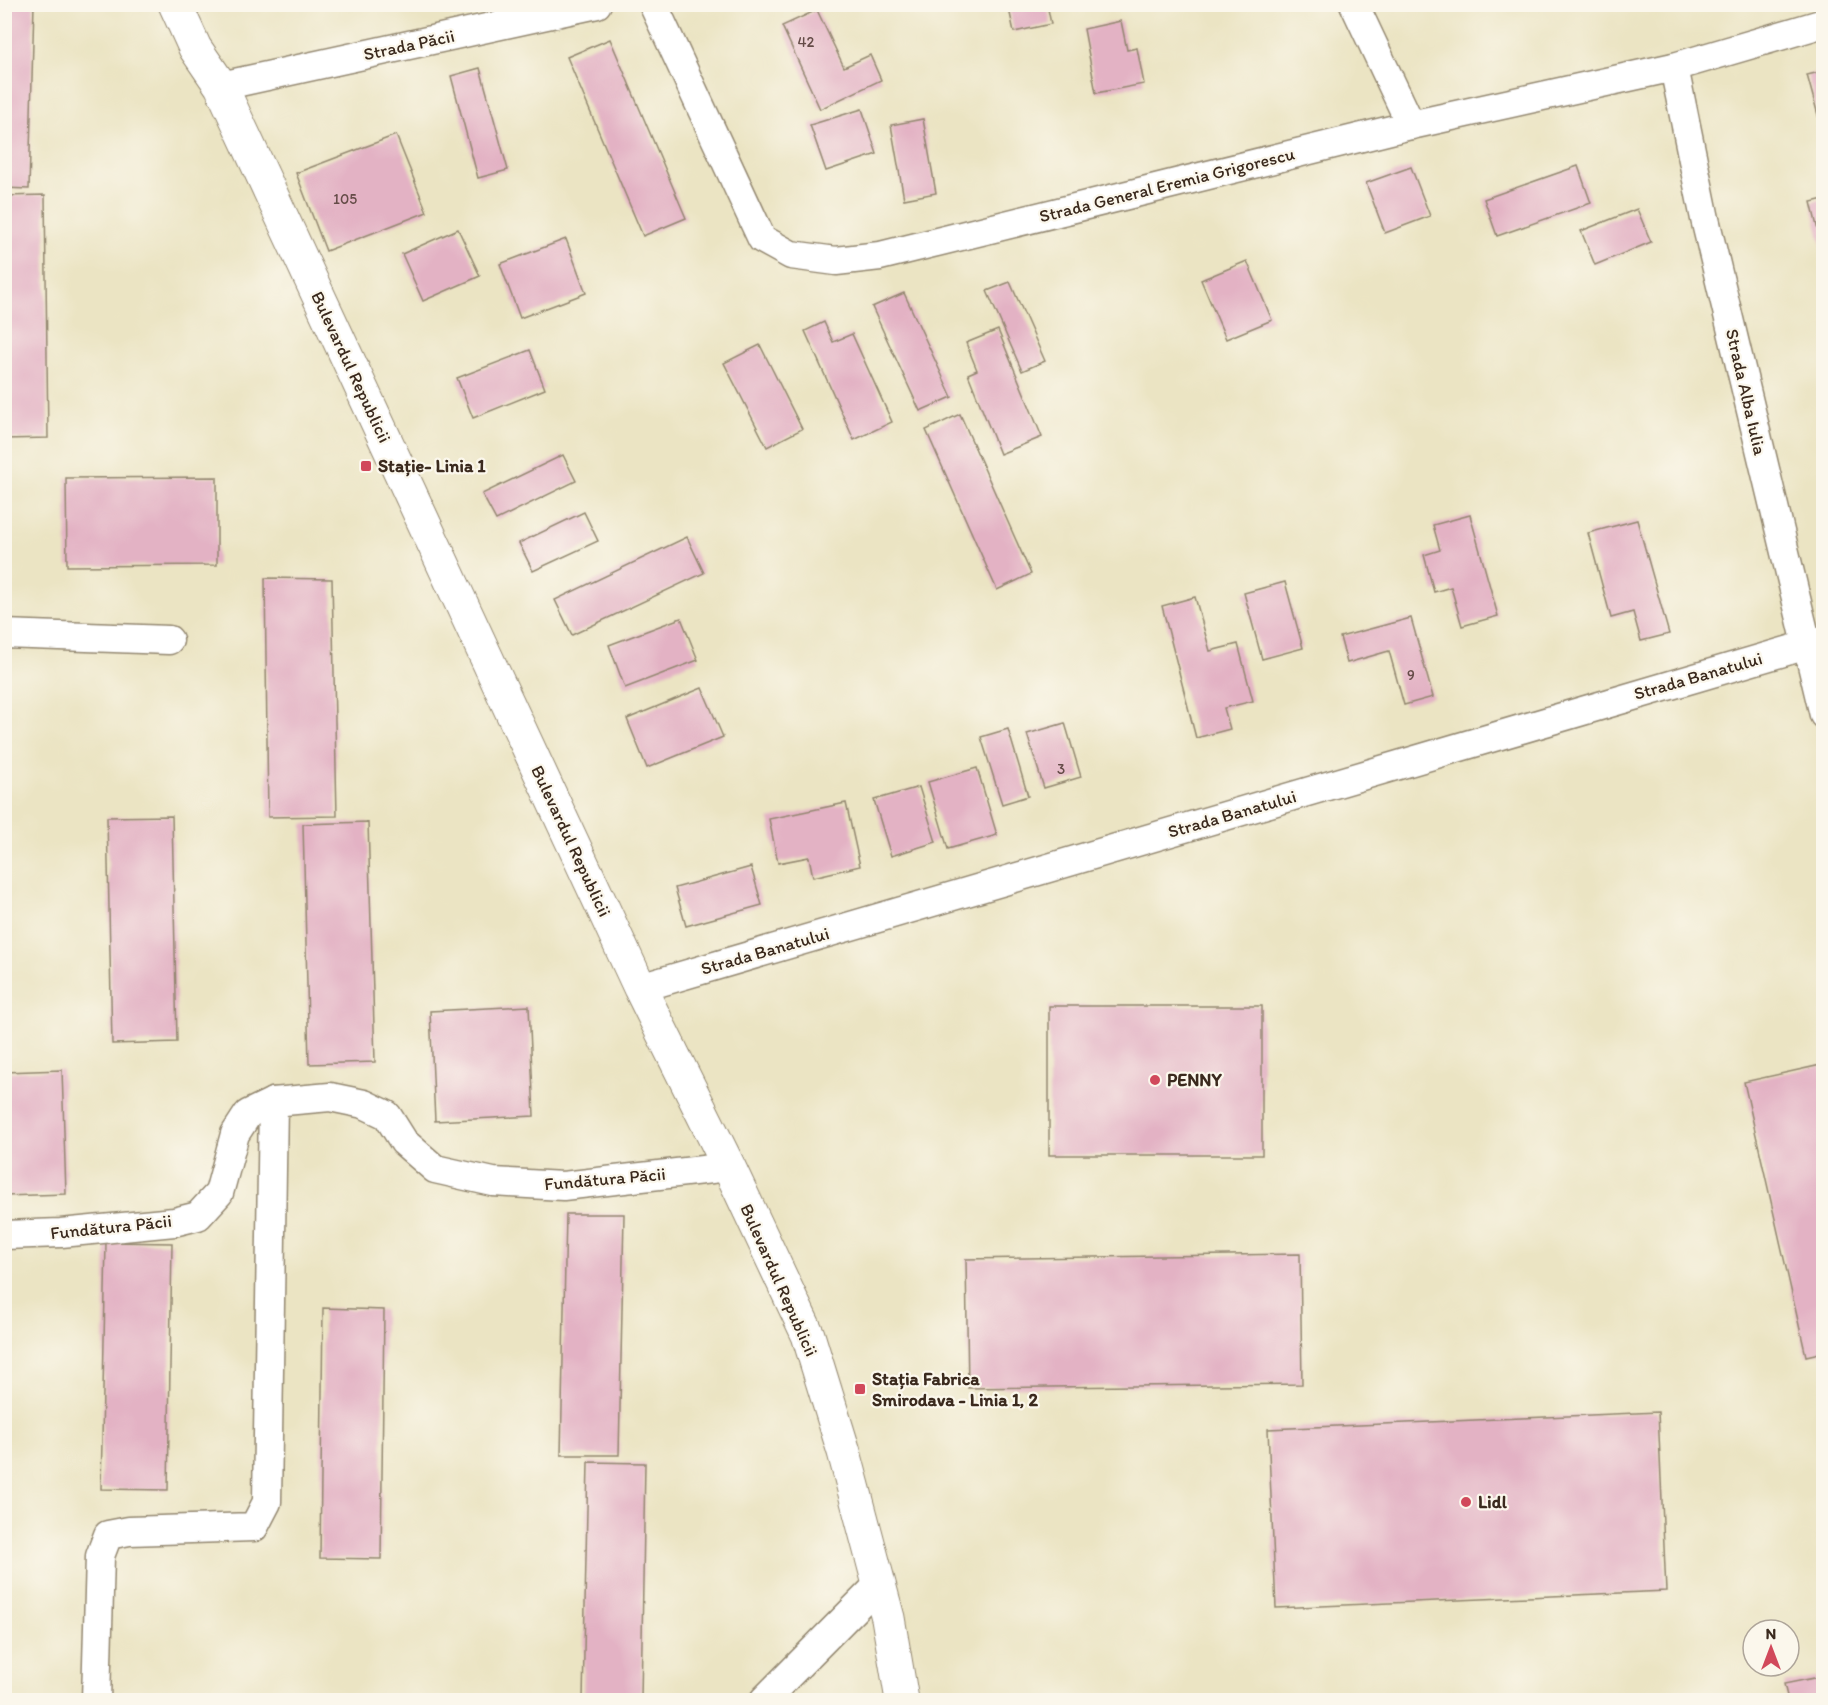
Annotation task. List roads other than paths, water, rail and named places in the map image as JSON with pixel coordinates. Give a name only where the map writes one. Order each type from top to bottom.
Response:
[{"type":"main road","name":"Bulevardul Republicii","points":[[175,4],[195,48],[221,86],[640,988],[729,1167],[808,1335],[844,1452],[888,1618],[902,1701]]},
{"type":"street","name":"Strada Păcii","points":[[221,86],[597,4]]},
{"type":"street","name":"Strada General Eremia Grigorescu","points":[[653,4],[762,238],[791,255],[836,261],[880,256],[1412,125],[1674,67],[1824,23]]},
{"type":"street","points":[[1354,4],[1412,125]]},
{"type":"street","name":"Strada Alba Iulia","points":[[1674,67],[1705,219],[1815,642],[1824,715]]},
{"type":"street","points":[[4,634],[169,640]]},
{"type":"street","name":"Strada Banatului","points":[[640,988],[1815,642]]},
{"type":"street","name":"Fundătura Păcii","points":[[4,1235],[61,1233],[174,1222],[198,1215],[219,1193],[235,1134],[248,1114],[273,1102],[330,1097],[364,1104],[387,1115],[404,1142],[435,1169],[494,1182],[562,1186],[729,1167]]},
{"type":"street","points":[[96,1701],[100,1556],[108,1535],[129,1531],[254,1527],[267,1502],[273,1102]]},
{"type":"street","points":[[764,1701],[878,1585]]},
{"type":"place","name":"Stație- Linia 1","points":[[366,466]]},
{"type":"place","name":"PENNY","points":[[1155,1080]]},
{"type":"place","name":"Stația Fabrica Smirodava - Linia 1, 2","points":[[860,1389]]},
{"type":"place","name":"Lidl","points":[[1466,1502]]}]
